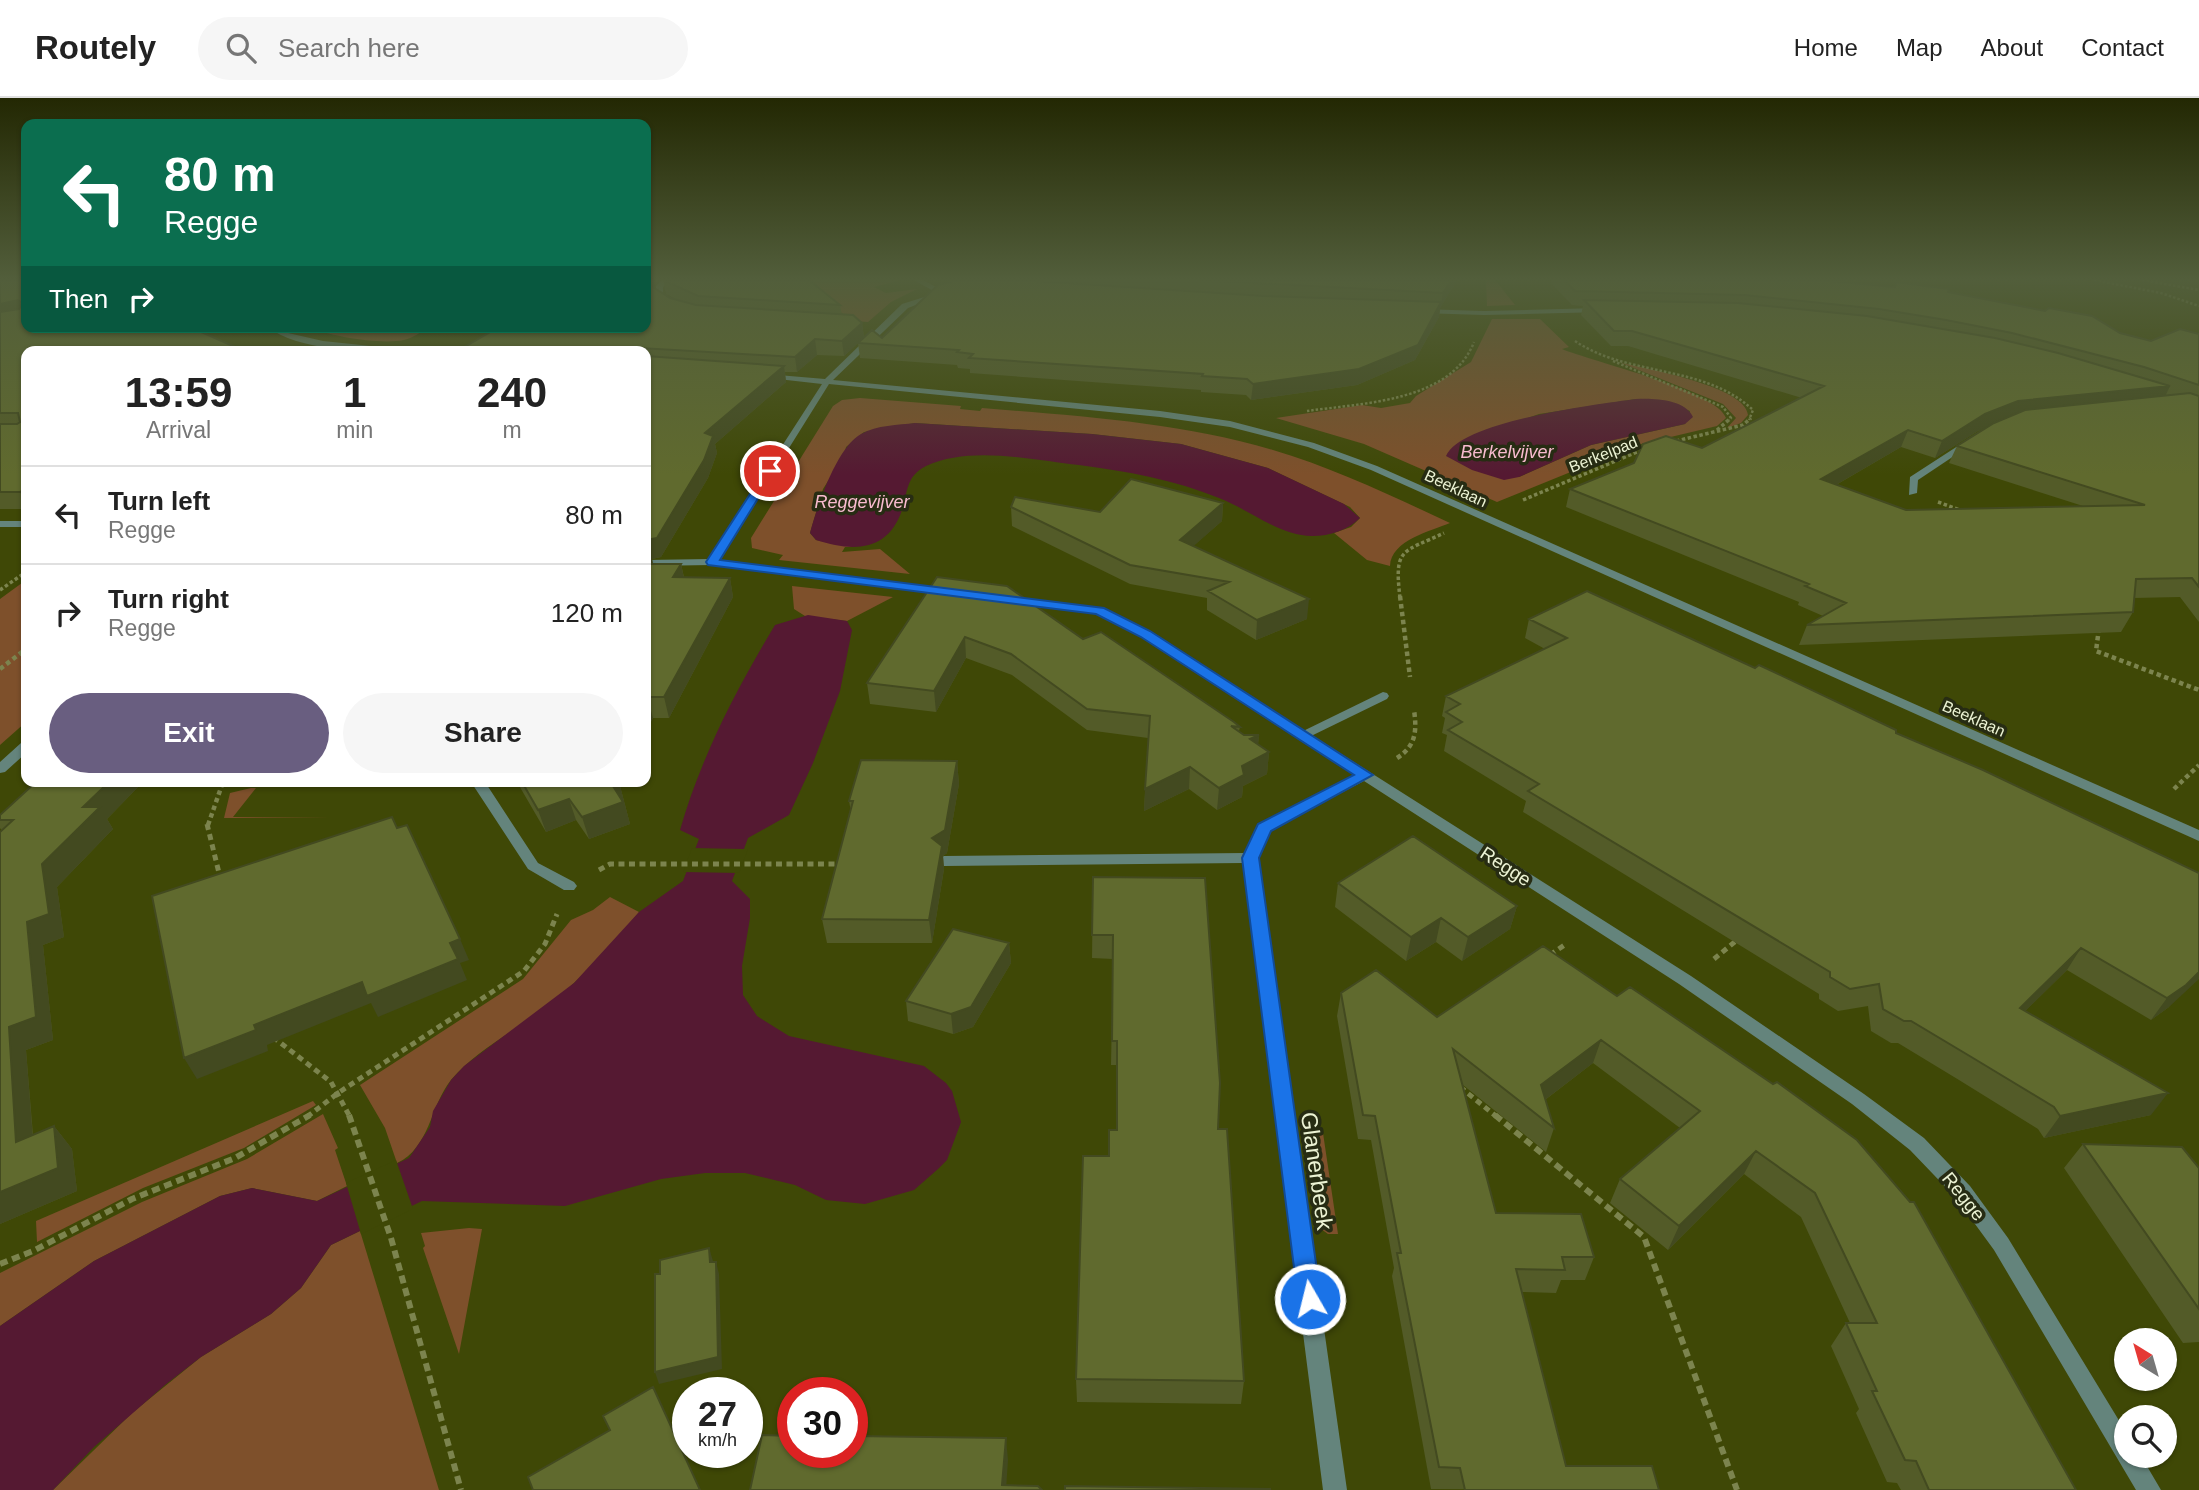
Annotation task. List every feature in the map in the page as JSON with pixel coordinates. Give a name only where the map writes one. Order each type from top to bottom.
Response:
[{"type":"street","points":[[712,562],[828,380],[864,345]]},
{"type":"street","name":"Beeklaan","points":[[763,375],[1230,424],[1311,445],[1374,468],[2199,836]]},
{"type":"street","points":[[1912,493],[1913,479],[1982,435]]},
{"type":"street","points":[[0,524],[21,524]]},
{"type":"street","points":[[651,563],[712,562],[961,594]]},
{"type":"street","name":"Regge","points":[[1003,599],[1099,611],[1146,634],[1685,980],[1890,1122],[1937,1163],[2001,1244],[2114,1432]]},
{"type":"street","points":[[1302,735],[1383,696]]},
{"type":"street","points":[[0,769],[21,750]]},
{"type":"street","points":[[944,861],[1250,858],[1264,827],[1365,775]]},
{"type":"street","points":[[481,787],[533,866],[569,886]]},
{"type":"street","name":"Glanerbeek","points":[[1250,858],[1335,1490]]},
{"type":"street","name":"Regge","points":[[2136,1468],[2149,1490]]},
{"type":"path","points":[[1303,411],[1392,398],[1421,388],[1464,365],[1473,345]]},
{"type":"path","points":[[1579,345],[1723,407],[1731,418],[1713,432]]},
{"type":"path","points":[[1605,357],[1721,388],[1747,402],[1753,410],[1751,418],[1743,425],[1674,442]]},
{"type":"path","name":"Berkelpad","points":[[1411,688],[1396,566],[1403,552],[1610,463],[1655,447]]},
{"type":"path","points":[[1610,463],[1623,468]]},
{"type":"path","points":[[1912,493],[1968,513]]},
{"type":"path","points":[[0,590],[21,575]]},
{"type":"path","points":[[2099,625],[2096,651],[2199,690]]},
{"type":"path","points":[[0,669],[21,653]]},
{"type":"path","points":[[1365,775],[1409,752],[1418,738],[1413,701]]},
{"type":"path","points":[[221,787],[207,822],[223,888]]},
{"type":"path","points":[[0,1264],[33,1251],[132,1199],[235,1158],[314,1113],[338,1093],[524,971],[545,944],[569,886],[610,864],[848,863]]},
{"type":"path","points":[[1539,962],[1597,924]]},
{"type":"path","points":[[1685,980],[1740,939]]},
{"type":"path","points":[[270,1032],[278,1042],[331,1082],[347,1108],[391,1238],[461,1490]]},
{"type":"path","points":[[1454,1082],[1644,1237],[1738,1490]]},
{"type":"shaded area","points":[[1479,345],[1567,345],[1569,347],[1562,349],[1678,387],[1718,408],[1726,418],[1717,426],[1637,445],[1497,502],[1364,444],[1276,418],[1362,405],[1381,408],[1410,403],[1416,396],[1471,362]],"holes":[[[1636,399],[1666,401],[1690,411],[1685,424],[1591,445],[1519,477],[1465,440],[1539,414]]]},
{"type":"shaded area","points":[[1619,362],[1713,387],[1731,395],[1743,405],[1748,415],[1741,423],[1727,428],[1736,418],[1723,404]]},
{"type":"shaded area","points":[[860,398],[961,406],[960,409],[980,411],[982,408],[1092,417],[1237,440],[1318,465],[1450,523],[1404,543],[1392,557],[1390,566],[1367,560],[1334,533],[1351,527],[1360,518],[1350,507],[1268,468],[1181,444],[1092,434],[915,423],[864,432],[846,447],[844,456],[823,489],[810,533],[816,540],[853,547],[845,547],[842,552],[880,549],[910,574],[779,560],[783,555],[752,548],[751,538],[833,406],[842,400]]},
{"type":"shaded area","points":[[21,584],[21,726],[0,745],[0,599]]},
{"type":"shaded area","points":[[792,586],[893,597],[847,621],[805,616],[794,609]]},
{"type":"shaded area","points":[[256,788],[233,817],[330,818],[224,818],[230,793]]},
{"type":"shaded area","points":[[610,897],[639,912],[571,986],[461,1069],[444,1090],[423,1137],[408,1156],[397,1163],[385,1128],[360,1085],[523,979],[571,920],[593,910]]},
{"type":"shaded area","points":[[313,1101],[316,1105],[244,1148],[143,1188],[37,1242],[36,1221]]},
{"type":"shaded area","points":[[323,1114],[338,1148],[335,1150],[347,1186],[317,1201],[252,1188],[220,1196],[94,1261],[0,1326],[0,1273],[142,1202],[247,1159]]},
{"type":"shaded area","points":[[1313,1133],[1323,1133],[1338,1234],[1328,1234],[1321,1229],[1308,1138]]},
{"type":"shaded area","points":[[482,1229],[459,1354],[423,1248],[425,1246],[421,1233]]},
{"type":"shaded area","points":[[360,1231],[439,1490],[53,1490],[132,1413],[201,1357],[271,1314],[301,1288],[331,1245]]},
{"type":"water","name":"Berkelvijver","points":[[1636,399],[1676,403],[1683,406],[1693,417],[1685,424],[1591,445],[1519,477],[1504,480],[1472,470],[1446,456],[1457,444],[1477,433],[1503,424],[1564,410]]},
{"type":"water","name":"Reggevijver","points":[[915,423],[1092,434],[1181,444],[1268,468],[1344,504],[1360,518],[1350,526],[1332,533],[1319,536],[1300,535],[1276,527],[1219,498],[1168,481],[1097,467],[982,455],[943,460],[919,470],[911,479],[896,524],[878,541],[856,547],[816,540],[810,533],[823,493],[836,464],[852,441],[874,429]]},
{"type":"water","points":[[808,615],[847,621],[852,630],[840,691],[813,763],[789,815],[748,838],[732,881],[750,899],[750,918],[742,966],[743,995],[757,1016],[789,1036],[924,1066],[946,1083],[952,1091],[961,1122],[947,1160],[914,1190],[865,1204],[826,1200],[795,1185],[745,1173],[705,1173],[661,1179],[565,1206],[422,1201],[331,1245],[301,1288],[271,1314],[201,1357],[165,1385],[94,1447],[53,1490],[0,1490],[0,1326],[94,1261],[220,1196],[252,1188],[317,1201],[409,1158],[430,1127],[433,1111],[451,1080],[464,1066],[574,983],[639,912],[683,881],[699,839],[680,830],[698,776],[721,725],[775,625]]},
{"type":"pier","points":[[692,848],[748,849],[739,873],[683,872]]},
{"type":"pier","points":[[396,1160],[413,1209],[361,1234],[346,1183]]},
{"type":"building","points":[[0,345],[233,346],[21,346],[20,492],[0,492],[0,424],[20,422],[18,413],[0,413]]},
{"type":"building","points":[[808,345],[795,357],[651,349],[651,346],[466,346]]},
{"type":"building","points":[[886,345],[1418,345],[1359,369],[1253,384],[1247,379],[1202,376],[1203,374],[969,358],[973,354],[957,352],[959,350]]},
{"type":"building","points":[[1681,345],[2024,345],[2170,386],[2018,401],[1985,414],[1942,441],[1908,430],[1821,479],[1906,510],[2145,505],[1957,446],[1994,423],[2025,410],[2190,393],[2199,396],[2199,587],[2192,578],[2136,579],[2133,612],[1807,625],[1846,603],[1805,586],[1809,584],[1570,489],[1634,463],[1643,444],[1666,436],[1702,448],[1824,386]]},
{"type":"building","points":[[2058,345],[2199,345],[2199,385],[2144,367]]},
{"type":"building","points":[[651,356],[784,366],[705,433],[713,436],[704,460],[657,538],[651,539]]},
{"type":"building","points":[[1131,479],[1223,503],[1180,540],[1309,599],[1257,620],[1208,591],[1229,582],[1130,565],[1011,507],[1015,497],[1100,512]]},
{"type":"building","points":[[651,564],[681,564],[673,577],[730,578],[664,697],[651,697]]},
{"type":"building","points":[[937,577],[1007,586],[1083,639],[1101,632],[1234,722],[1240,727],[1231,726],[1244,735],[1259,735],[1250,739],[1269,752],[1242,766],[1244,775],[1219,788],[1190,767],[1145,789],[1150,716],[1087,709],[1011,654],[965,637],[934,691],[867,683]]},
{"type":"building","points":[[1587,591],[1755,668],[1759,665],[1896,730],[1896,733],[1983,770],[2199,873],[2199,972],[2186,985],[2167,998],[2081,948],[2020,1008],[2168,1093],[2060,1116],[2054,1107],[1973,1058],[1911,1021],[1904,1021],[1883,1009],[1879,984],[1850,989],[1830,977],[1830,972],[1528,791],[1539,784],[1448,730],[1462,722],[1446,712],[1460,704],[1446,696],[1567,638],[1529,619]]},
{"type":"building","points":[[861,760],[957,761],[945,830],[932,838],[942,846],[929,920],[822,919]]},
{"type":"building","points":[[31,787],[104,787],[83,807],[100,807],[42,864],[49,914],[27,922],[36,1017],[9,1027],[16,1142],[54,1126],[58,1168],[0,1192],[0,832],[13,820],[0,820],[0,815]]},
{"type":"building","points":[[525,787],[614,787],[623,802],[582,817],[569,799],[538,810]]},
{"type":"building","points":[[392,817],[397,828],[407,825],[460,939],[450,943],[458,959],[367,996],[362,982],[254,1025],[256,1030],[184,1058],[152,896]]},
{"type":"building","points":[[1413,836],[1517,906],[1468,937],[1441,918],[1411,937],[1338,883]]},
{"type":"building","points":[[1093,877],[1205,878],[1220,1083],[1218,1129],[1227,1129],[1244,1381],[1076,1379],[1083,1156],[1109,1156],[1109,1130],[1117,1130],[1117,1041],[1112,1041],[1113,935],[1092,935]]},
{"type":"building","points":[[953,929],[1009,943],[971,1007],[951,1014],[906,1001]]},
{"type":"building","points":[[1543,946],[1617,996],[1630,987],[1773,1084],[1777,1082],[1857,1140],[1910,1202],[1914,1202],[2076,1490],[1929,1490],[1916,1461],[1905,1460],[1872,1391],[1877,1391],[1846,1323],[1877,1323],[1815,1193],[1756,1151],[1679,1226],[1620,1179],[1700,1111],[1601,1040],[1541,1085],[1554,1128],[1453,1049],[1496,1213],[1581,1214],[1594,1257],[1562,1257],[1565,1270],[1516,1269],[1566,1466],[1652,1466],[1659,1490],[1465,1490],[1460,1468],[1439,1467],[1397,1253],[1401,1253],[1375,1116],[1363,1115],[1341,993],[1376,970],[1437,1017]]},
{"type":"building","points":[[2083,1144],[2182,1147],[2199,1168],[2199,1309]]},
{"type":"building","points":[[709,1248],[710,1262],[716,1262],[718,1357],[655,1372],[655,1274],[660,1274],[660,1260]]},
{"type":"building","points":[[653,1387],[672,1429],[672,1468],[690,1468],[700,1490],[533,1490],[528,1477],[610,1430],[603,1416]]},
{"type":"building","points":[[763,1435],[777,1435],[777,1468],[868,1468],[868,1436],[1006,1438],[1002,1485],[1038,1486],[1042,1490],[750,1490],[755,1468],[763,1468]]},
{"type":"building","points":[[1065,1486],[1270,1489],[1270,1490],[1065,1490]]},
{"type":"route","points":[[770,471],[712,562],[1099,611],[1146,634],[1365,775],[1264,827],[1250,858],[1310,1299]]}]
